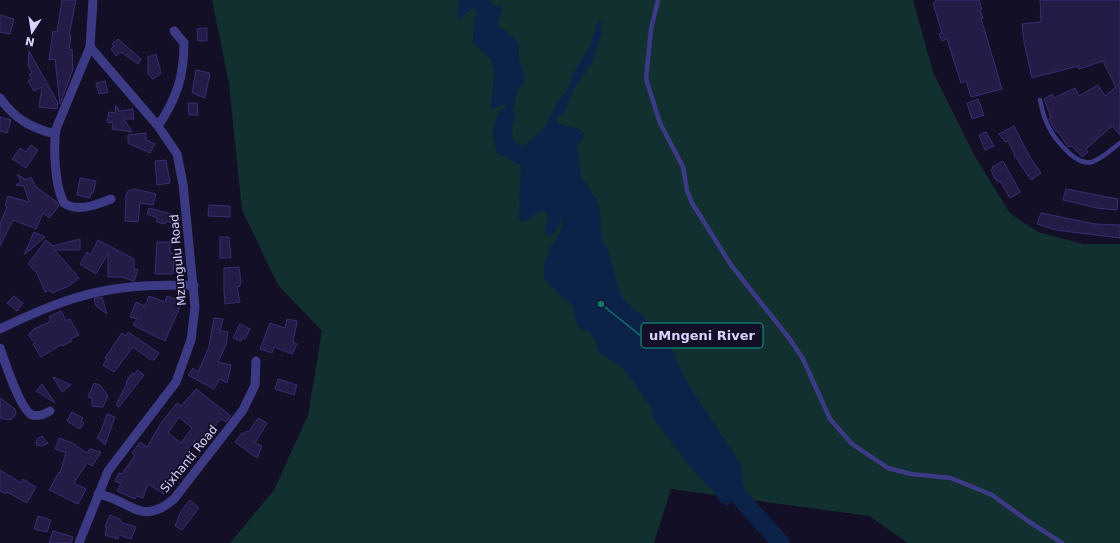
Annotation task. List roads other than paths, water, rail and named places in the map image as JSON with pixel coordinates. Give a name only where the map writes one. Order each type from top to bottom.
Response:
[{"type":"street","points":[[93,0],[90,47],[55,134],[59,194],[64,204],[73,207],[97,205],[111,199]]},
{"type":"street","points":[[158,126],[178,91],[182,76],[184,43],[174,31]]},
{"type":"street","name":"Mzungulu Road","points":[[79,543],[108,471],[176,382],[188,352],[193,328],[195,307],[194,285],[177,154],[158,126],[90,47]]},
{"type":"street","points":[[0,98],[18,119],[28,125],[55,134]]},
{"type":"street","points":[[0,329],[50,307],[96,292],[133,288],[194,285]]},
{"type":"street","points":[[0,348],[24,408],[33,415],[38,416],[50,411]]},
{"type":"street","name":"Sixhanti Road","points":[[98,494],[111,498],[138,512],[166,506],[174,499],[242,410],[255,385],[256,361]]},
{"type":"lane","points":[[658,0],[651,29],[646,79],[660,123],[683,167],[686,190],[692,203],[731,265],[789,338],[803,359],[830,419],[852,444],[888,468],[911,474],[951,478],[992,495],[1028,522],[1062,543]]},
{"type":"lane","points":[[1040,100],[1046,122],[1050,129],[1067,152],[1078,160],[1087,163],[1092,162],[1120,143]]},
{"type":"water","points":[[460,0],[484,0],[458,20],[457,13]]},
{"type":"water","points":[[487,5],[502,6],[497,28],[504,29],[508,35],[513,37],[518,42],[519,58],[525,79],[517,90],[514,108],[505,125],[506,135],[504,141],[500,143],[494,140],[494,125],[507,105],[505,103],[493,109],[491,108],[494,73],[491,59],[473,43],[474,16],[476,15],[480,20]]},
{"type":"water","points":[[598,21],[601,21],[602,34],[592,63],[573,90],[564,114],[557,117],[556,121],[563,125],[578,128],[584,133],[583,139],[577,145],[581,176],[595,197],[599,207],[602,240],[608,251],[619,290],[623,298],[660,331],[671,348],[685,379],[741,465],[744,488],[743,492],[727,506],[720,502],[716,494],[698,476],[671,442],[653,418],[651,407],[624,369],[599,353],[596,341],[588,331],[579,328],[577,325],[573,306],[548,284],[544,277],[544,264],[551,246],[559,234],[563,222],[560,222],[555,232],[549,236],[546,235],[545,226],[549,218],[546,213],[540,211],[524,222],[519,221],[521,163],[525,152],[525,145],[544,128],[549,121],[550,115],[558,100],[567,92],[573,73],[590,46]]},
{"type":"waterway","points":[[481,0],[487,14],[490,31]]},
{"type":"waterway","points":[[506,117],[503,126],[504,146],[544,168]]},
{"type":"waterway","points":[[721,477],[781,543]]},
{"type":"place","name":"uMngeni River","points":[[601,304]]}]
